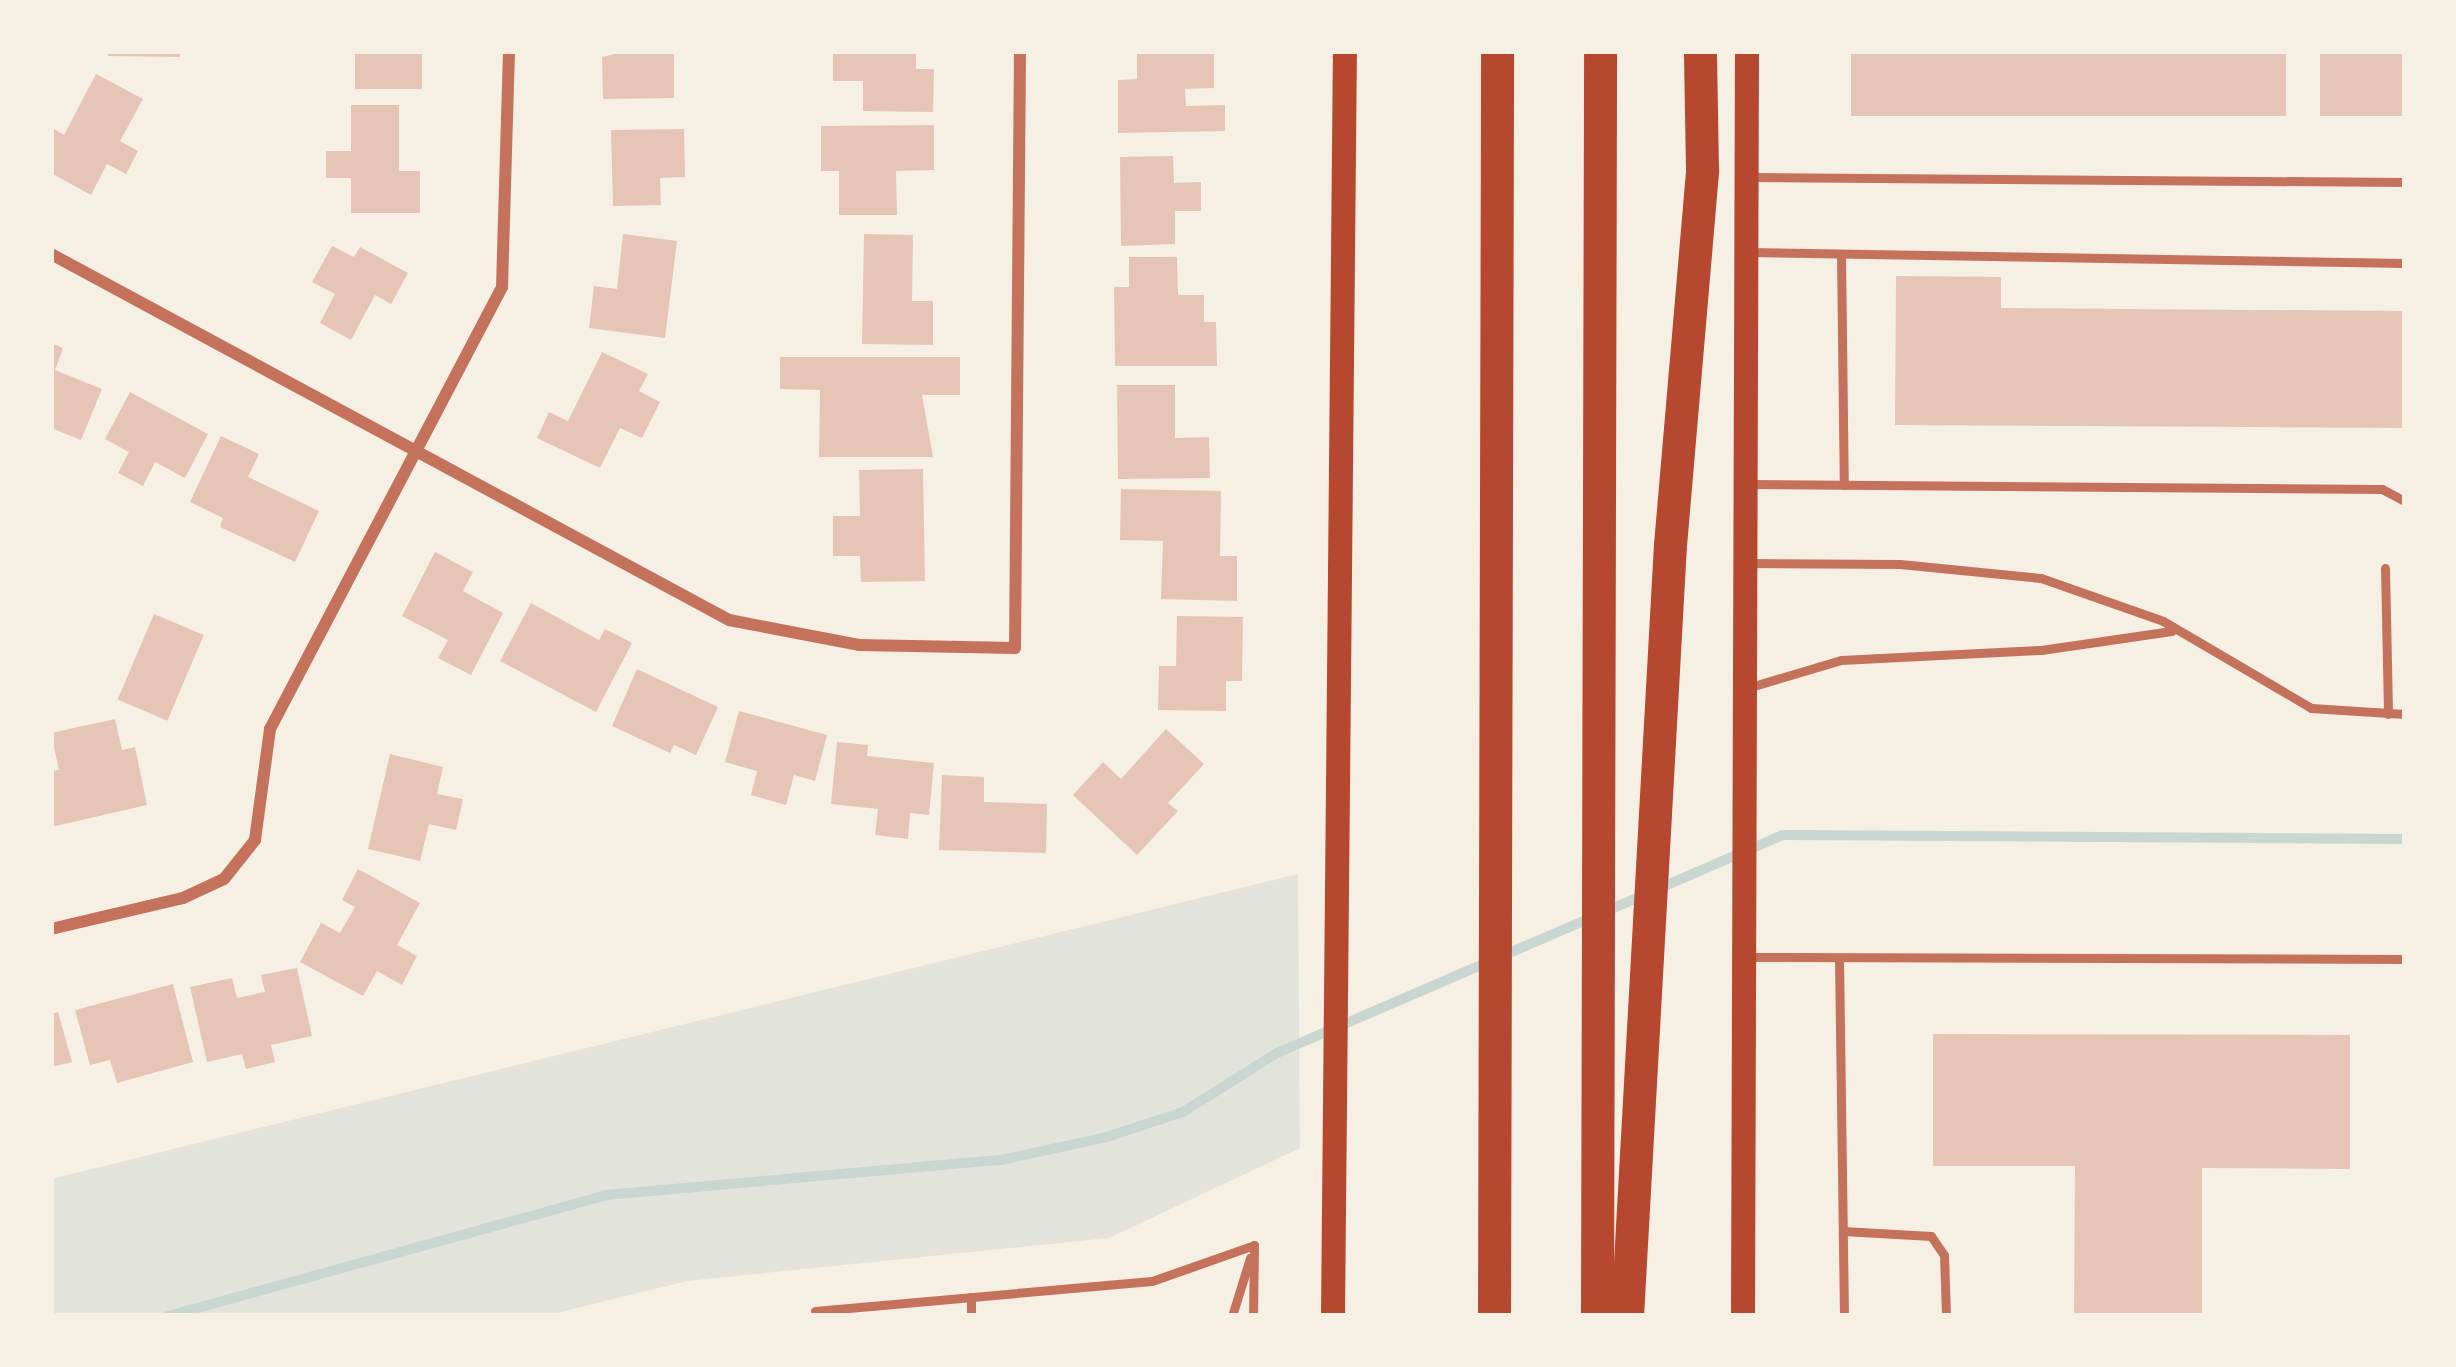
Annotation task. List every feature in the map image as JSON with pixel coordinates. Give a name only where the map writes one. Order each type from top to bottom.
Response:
[{"type":"highway","points":[[1494,1316],[1497,51]]},
{"type":"highway","points":[[1597,1316],[1600,51]]},
{"type":"highway","points":[[1627,1316],[1660,712],[1702,169],[1700,51]]},
{"type":"main road","points":[[1333,1316],[1345,51]]},
{"type":"main road","points":[[1743,1316],[1740,923],[1748,484],[1748,51]]},
{"type":"street","points":[[51,929],[183,898],[224,879],[244,853],[268,787],[270,729],[422,449],[502,287],[509,51]]},
{"type":"street","points":[[51,254],[422,449],[729,620],[860,645],[1015,648],[1021,51]]},
{"type":"lane","points":[[1748,177],[2405,182]]},
{"type":"lane","points":[[1748,252],[2405,263]]},
{"type":"lane","points":[[1841,254],[1844,485]]},
{"type":"lane","points":[[1748,484],[2382,488],[2405,501]]},
{"type":"lane","points":[[1747,563],[1900,564],[2042,578],[2173,631],[2311,708],[2405,714]]},
{"type":"lane","points":[[2385,568],[2388,715]]},
{"type":"lane","points":[[1745,689],[1841,660],[2041,650],[2173,631]]},
{"type":"lane","points":[[1741,957],[2405,959]]},
{"type":"lane","points":[[1839,958],[1844,1316]]},
{"type":"lane","points":[[1843,1231],[1931,1237],[1944,1255],[1946,1316]]},
{"type":"lane","points":[[814,1311],[1152,1281],[1254,1245]]},
{"type":"lane","points":[[1232,1316],[1254,1245]]},
{"type":"lane","points":[[1253,1316],[1254,1245]]},
{"type":"lane","points":[[971,1297],[971,1316]]},
{"type":"shaded area","points":[[1298,874],[1300,1148],[1109,1238],[687,1281],[545,1316],[51,1316],[51,1179]]},
{"type":"building","points":[[108,51],[180,51],[180,57],[108,56]]},
{"type":"building","points":[[355,51],[422,51],[422,89],[355,89]]},
{"type":"building","points":[[627,51],[674,51],[674,98],[603,99],[602,57]]},
{"type":"building","points":[[833,51],[916,51],[916,69],[934,69],[933,112],[863,111],[863,81],[833,81]]},
{"type":"building","points":[[1137,51],[1214,52],[1214,88],[1185,89],[1186,106],[1225,105],[1225,131],[1118,133],[1118,80],[1137,79]]},
{"type":"building","points":[[1851,51],[2286,51],[2286,116],[1851,116]]},
{"type":"building","points":[[2320,51],[2405,51],[2405,116],[2320,116]]},
{"type":"building","points":[[96,74],[143,99],[120,141],[138,151],[126,174],[107,164],[91,195],[51,173],[51,127],[64,135]]},
{"type":"building","points":[[351,105],[399,105],[399,171],[420,171],[420,213],[351,213],[351,178],[326,178],[326,151],[351,151]]},
{"type":"building","points":[[934,125],[934,170],[896,171],[897,215],[839,215],[839,171],[821,171],[821,126]]},
{"type":"building","points":[[684,129],[685,177],[660,178],[661,205],[613,206],[611,130]]},
{"type":"building","points":[[1173,156],[1174,183],[1201,182],[1201,211],[1175,211],[1175,244],[1121,246],[1120,157]]},
{"type":"building","points":[[623,234],[677,241],[665,338],[589,328],[594,286],[617,289]]},
{"type":"building","points":[[864,234],[913,235],[912,301],[933,301],[933,345],[862,344]]},
{"type":"building","points":[[332,246],[354,257],[360,247],[408,273],[391,304],[375,295],[351,340],[320,323],[335,294],[312,282]]},
{"type":"building","points":[[1129,257],[1177,257],[1178,295],[1204,295],[1204,322],[1216,322],[1217,366],[1115,366],[1114,287],[1129,287]]},
{"type":"building","points":[[1896,276],[2001,277],[2001,308],[2405,311],[2405,428],[1895,425]]},
{"type":"building","points":[[51,343],[63,348],[55,370],[102,389],[81,440],[51,428]]},
{"type":"building","points":[[602,352],[648,374],[639,391],[660,402],[642,438],[620,428],[600,468],[537,438],[549,412],[568,421]]},
{"type":"building","points":[[780,357],[960,357],[960,395],[922,395],[933,457],[819,457],[820,390],[780,389]]},
{"type":"building","points":[[1117,385],[1175,385],[1175,438],[1209,437],[1210,478],[1118,479]]},
{"type":"building","points":[[130,392],[208,434],[185,478],[155,462],[143,486],[118,473],[129,452],[105,439]]},
{"type":"building","points":[[221,436],[259,454],[248,477],[319,511],[295,562],[220,527],[223,518],[190,502]]},
{"type":"building","points":[[923,469],[925,581],[861,582],[860,556],[833,556],[833,516],[860,516],[859,470]]},
{"type":"building","points":[[1121,489],[1221,491],[1220,556],[1237,556],[1237,601],[1161,599],[1163,541],[1120,540]]},
{"type":"building","points":[[435,552],[473,572],[463,591],[503,613],[471,675],[438,658],[448,640],[402,616]]},
{"type":"building","points":[[531,603],[599,640],[605,629],[632,643],[596,712],[500,661]]},
{"type":"building","points":[[154,614],[204,635],[167,721],[118,700]]},
{"type":"building","points":[[1177,616],[1243,617],[1242,681],[1226,681],[1226,711],[1158,710],[1159,666],[1176,666]]},
{"type":"building","points":[[637,669],[718,707],[696,755],[674,745],[670,753],[612,726]]},
{"type":"building","points":[[739,711],[827,735],[815,781],[794,775],[786,805],[751,795],[757,771],[725,762]]},
{"type":"building","points":[[115,719],[122,750],[135,747],[147,805],[51,827],[51,771],[59,770],[51,733]]},
{"type":"building","points":[[1166,729],[1204,764],[1168,803],[1178,811],[1137,855],[1073,795],[1103,762],[1121,779]]},
{"type":"building","points":[[837,742],[868,745],[867,756],[934,763],[929,815],[910,813],[908,839],[875,835],[878,809],[831,804]]},
{"type":"building","points":[[390,754],[443,767],[437,794],[463,799],[456,830],[429,824],[420,861],[368,849]]},
{"type":"building","points":[[942,775],[984,777],[984,802],[1047,804],[1046,853],[939,850]]},
{"type":"building","points":[[358,869],[420,903],[397,945],[417,956],[402,985],[377,971],[363,996],[300,962],[321,923],[340,933],[355,907],[342,900]]},
{"type":"building","points":[[297,968],[312,1036],[271,1045],[275,1062],[246,1069],[242,1054],[207,1062],[190,987],[232,978],[237,998],[265,992],[261,975]]},
{"type":"building","points":[[173,984],[193,1062],[117,1083],[110,1060],[90,1065],[75,1010]]},
{"type":"building","points":[[58,1012],[72,1062],[51,1067],[51,1014]]},
{"type":"building","points":[[1933,1034],[2350,1035],[2350,1169],[2202,1168],[2202,1316],[2074,1316],[2075,1166],[1933,1166]]},
{"type":"waterway","points":[[168,1316],[606,1195],[1001,1160],[1107,1137],[1183,1112],[1277,1053],[1783,835],[2405,839]]}]
